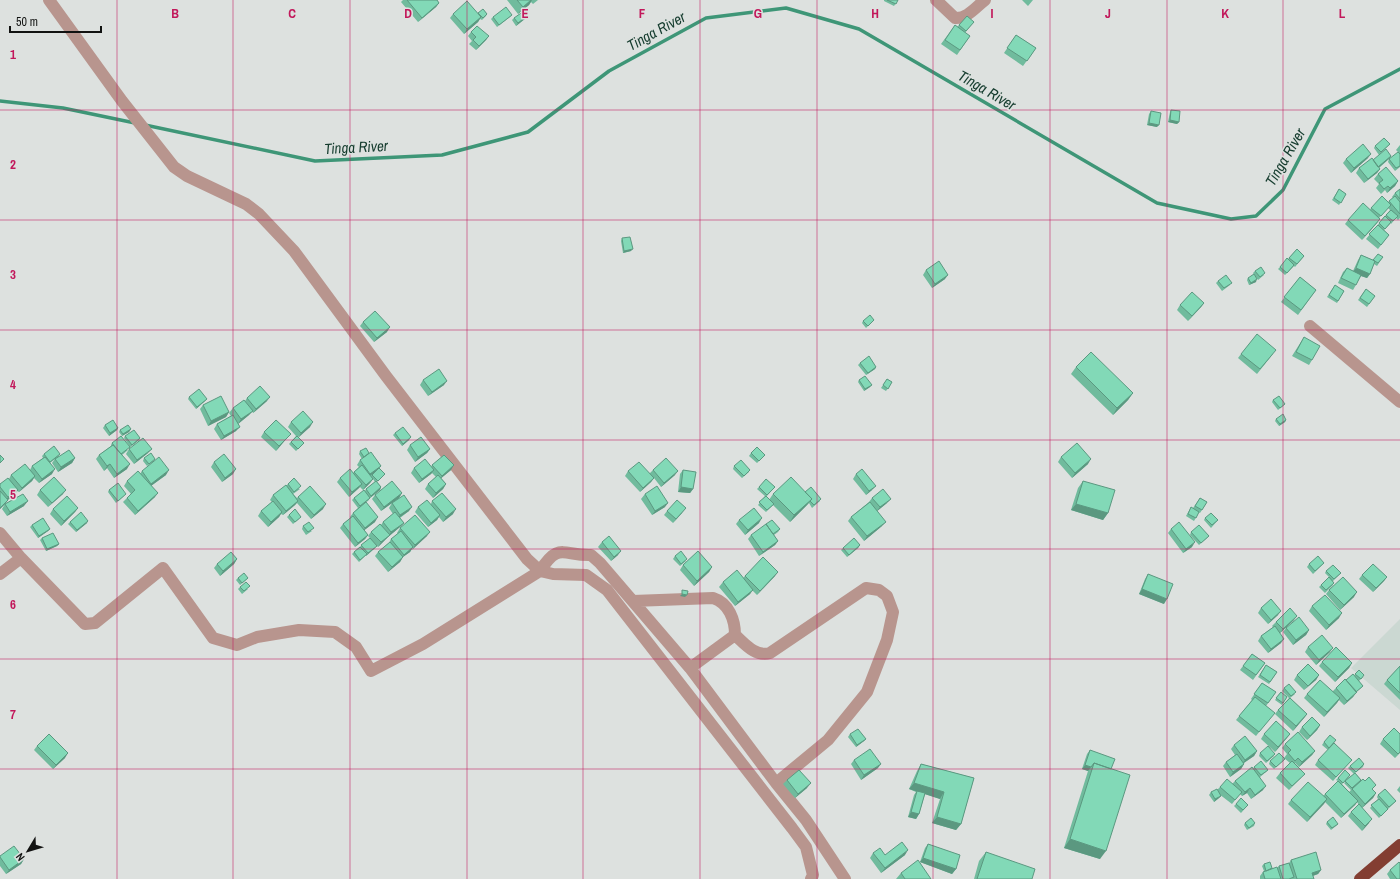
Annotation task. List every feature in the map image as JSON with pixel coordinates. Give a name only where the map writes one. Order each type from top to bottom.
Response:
[{"type":"highway","points":[[1360,879],[1400,845]]},
{"type":"street","points":[[49,0],[122,101],[174,167],[187,176],[229,194],[259,214],[294,251],[386,376],[527,559],[540,571],[553,574],[586,575],[607,590],[758,782],[806,847],[813,875],[811,879]]},
{"type":"street","points":[[936,0],[955,18],[965,17],[985,0]]},
{"type":"street","points":[[1310,326],[1400,402]]},
{"type":"street","points":[[0,534],[21,558],[85,624],[95,623],[162,568],[214,638],[237,645],[257,637],[299,630],[335,632],[356,647],[371,671],[423,644],[540,571],[548,559],[563,550],[581,555],[591,555],[633,601],[690,668],[776,783],[806,820],[845,879]]},
{"type":"street","points":[[0,574],[21,558]]},
{"type":"street","points":[[734,635],[754,652],[762,655],[770,653],[866,588],[879,590],[887,596],[891,603],[892,612],[887,640],[867,692],[828,740],[776,783]]},
{"type":"street","points":[[633,601],[714,598],[720,600],[728,609],[735,623],[734,635],[690,668]]},
{"type":"shaded area","points":[[1400,619],[1400,710],[1351,668]]},
{"type":"building","points":[[407,0],[437,0],[439,3],[422,18]]},
{"type":"building","points":[[517,0],[531,0],[523,7]]},
{"type":"building","points":[[887,0],[898,0],[896,4]]},
{"type":"building","points":[[467,1],[481,17],[467,29],[453,14]]},
{"type":"building","points":[[506,7],[512,15],[499,25],[493,17]]},
{"type":"building","points":[[483,9],[487,14],[483,18],[478,13]]},
{"type":"building","points":[[524,11],[527,16],[518,23],[514,18]]},
{"type":"building","points":[[967,16],[974,22],[966,31],[959,25]]},
{"type":"building","points":[[955,25],[970,36],[960,50],[945,40]]},
{"type":"building","points":[[477,26],[489,36],[479,46],[473,40],[476,37],[471,32]]},
{"type":"building","points":[[1016,35],[1036,48],[1027,61],[1007,48]]},
{"type":"building","points":[[1171,110],[1180,111],[1179,122],[1170,120]]},
{"type":"building","points":[[1151,111],[1161,113],[1159,125],[1149,123]]},
{"type":"building","points":[[1384,138],[1390,144],[1381,152],[1375,146]]},
{"type":"building","points":[[1363,144],[1371,154],[1354,168],[1346,159]]},
{"type":"building","points":[[1386,149],[1391,156],[1378,167],[1373,160]]},
{"type":"building","points":[[1398,152],[1400,154],[1400,166],[1396,168],[1389,159]]},
{"type":"building","points":[[1372,158],[1380,169],[1368,179],[1359,168]]},
{"type":"building","points":[[1386,167],[1398,181],[1390,188],[1388,186],[1384,189],[1379,183],[1383,180],[1378,174]]},
{"type":"building","points":[[1339,189],[1346,194],[1341,203],[1334,198]]},
{"type":"building","points":[[1400,189],[1400,199],[1395,193]]},
{"type":"building","points":[[1382,196],[1391,205],[1381,216],[1371,208]]},
{"type":"building","points":[[1395,196],[1400,202],[1400,214],[1389,201]]},
{"type":"building","points":[[1363,203],[1380,219],[1365,236],[1348,220]]},
{"type":"building","points":[[1391,210],[1398,216],[1393,221],[1386,215]]},
{"type":"building","points":[[1385,216],[1391,222],[1385,229],[1379,223]]},
{"type":"building","points":[[1378,225],[1389,235],[1381,245],[1369,234]]},
{"type":"building","points":[[630,237],[633,249],[624,251],[622,238]]},
{"type":"building","points":[[1297,249],[1304,256],[1297,264],[1289,258]]},
{"type":"building","points":[[1378,254],[1383,257],[1378,263],[1373,260]]},
{"type":"building","points":[[1361,255],[1375,261],[1370,274],[1356,268]]},
{"type":"building","points":[[1287,258],[1294,265],[1287,273],[1280,267]]},
{"type":"building","points":[[939,261],[948,275],[935,284],[926,270]]},
{"type":"building","points":[[1261,267],[1265,273],[1260,277],[1255,271]]},
{"type":"building","points":[[1347,268],[1361,275],[1356,285],[1341,278]]},
{"type":"building","points":[[1254,274],[1257,279],[1251,283],[1248,278]]},
{"type":"building","points":[[1226,275],[1232,283],[1224,288],[1218,281]]},
{"type":"building","points":[[1300,277],[1316,290],[1301,310],[1284,297]]},
{"type":"building","points":[[1335,285],[1344,291],[1338,301],[1329,295]]},
{"type":"building","points":[[1366,289],[1375,296],[1369,304],[1360,298]]},
{"type":"building","points":[[1192,292],[1204,303],[1192,316],[1180,305]]},
{"type":"building","points":[[375,311],[390,327],[377,338],[363,322]]},
{"type":"building","points":[[870,315],[874,320],[868,326],[863,321]]},
{"type":"building","points":[[1257,334],[1276,350],[1260,369],[1241,354]]},
{"type":"building","points":[[1304,337],[1320,346],[1312,360],[1296,352]]},
{"type":"building","points":[[1091,352],[1133,393],[1117,408],[1076,367]]},
{"type":"building","points":[[869,356],[876,367],[868,373],[860,363]]},
{"type":"building","points":[[439,369],[447,381],[432,392],[423,380]]},
{"type":"building","points":[[865,376],[872,385],[865,389],[859,380]]},
{"type":"building","points":[[887,379],[892,382],[888,389],[883,385]]},
{"type":"building","points":[[260,386],[270,397],[256,409],[247,398]]},
{"type":"building","points":[[199,389],[207,399],[197,407],[189,397]]},
{"type":"building","points":[[221,396],[229,412],[211,421],[203,405]]},
{"type":"building","points":[[1279,396],[1285,404],[1280,408],[1273,400]]},
{"type":"building","points":[[244,400],[253,411],[241,419],[233,408]]},
{"type":"building","points":[[303,411],[313,422],[301,433],[291,422]]},
{"type":"building","points":[[1283,414],[1286,420],[1280,424],[1276,419]]},
{"type":"building","points":[[233,415],[240,427],[224,436],[217,424]]},
{"type":"building","points":[[113,420],[118,428],[110,433],[105,425]]},
{"type":"building","points":[[276,420],[291,434],[279,446],[264,432]]},
{"type":"building","points":[[128,425],[131,429],[123,434],[120,430]]},
{"type":"building","points":[[403,427],[411,437],[403,444],[395,433]]},
{"type":"building","points":[[134,430],[140,438],[132,445],[125,436]]},
{"type":"building","points":[[121,436],[130,447],[121,454],[112,443]]},
{"type":"building","points":[[297,436],[304,443],[298,449],[291,442]]},
{"type":"building","points":[[421,437],[430,449],[418,457],[410,445]]},
{"type":"building","points":[[143,438],[152,449],[137,460],[129,449]]},
{"type":"building","points":[[1077,443],[1091,459],[1075,473],[1061,457]]},
{"type":"building","points":[[113,445],[130,464],[117,474],[110,464],[107,466],[99,455]]},
{"type":"building","points":[[54,446],[60,454],[50,462],[44,454]]},
{"type":"building","points":[[757,447],[765,455],[759,461],[751,453]]},
{"type":"building","points":[[366,448],[369,453],[364,457],[360,451]]},
{"type":"building","points":[[69,450],[75,458],[61,467],[55,459]]},
{"type":"building","points":[[371,452],[381,466],[370,474],[360,460]]},
{"type":"building","points":[[151,453],[155,459],[149,464],[144,458]]},
{"type":"building","points":[[224,454],[236,469],[225,478],[214,462]]},
{"type":"building","points":[[0,455],[4,459],[0,463]]},
{"type":"building","points":[[444,455],[454,465],[442,476],[432,465]]},
{"type":"building","points":[[45,457],[55,469],[42,479],[32,466]]},
{"type":"building","points":[[159,457],[169,470],[151,484],[142,471]]},
{"type":"building","points":[[666,458],[678,471],[664,483],[653,470]]},
{"type":"building","points":[[425,459],[434,470],[422,479],[414,468]]},
{"type":"building","points":[[741,460],[750,470],[744,476],[734,466]]},
{"type":"building","points":[[639,462],[654,478],[643,488],[628,471]]},
{"type":"building","points":[[25,464],[35,476],[22,488],[11,475]]},
{"type":"building","points":[[362,465],[373,479],[366,485],[354,472]]},
{"type":"building","points":[[379,468],[385,474],[378,481],[372,475]]},
{"type":"building","points":[[350,469],[362,484],[352,492],[340,478]]},
{"type":"building","points":[[862,469],[876,486],[869,491],[856,474]]},
{"type":"building","points":[[683,470],[696,472],[693,489],[681,487]]},
{"type":"building","points":[[138,471],[158,493],[138,511],[127,498],[135,490],[127,481]]},
{"type":"building","points":[[438,475],[446,484],[436,493],[428,484]]},
{"type":"building","points":[[54,477],[66,490],[52,503],[40,490]]},
{"type":"building","points":[[791,477],[812,499],[794,515],[773,494]]},
{"type":"building","points":[[8,478],[18,490],[8,497],[0,487],[0,484]]},
{"type":"building","points":[[294,478],[301,486],[294,492],[288,484]]},
{"type":"building","points":[[766,479],[775,487],[767,495],[759,487]]},
{"type":"building","points":[[376,481],[381,487],[371,496],[366,489]]},
{"type":"building","points":[[392,481],[402,493],[384,507],[375,495]]},
{"type":"building","points":[[1083,481],[1115,490],[1108,513],[1076,504]]},
{"type":"building","points":[[118,483],[126,494],[118,501],[109,490]]},
{"type":"building","points":[[286,485],[298,501],[286,511],[273,495]]},
{"type":"building","points":[[310,486],[326,504],[314,515],[298,497]]},
{"type":"building","points":[[657,486],[668,503],[655,511],[645,494]]},
{"type":"building","points":[[811,487],[821,499],[814,505],[810,501],[812,499],[805,492]]},
{"type":"building","points":[[883,489],[891,499],[880,507],[872,498]]},
{"type":"building","points":[[364,490],[370,498],[360,506],[354,498]]},
{"type":"building","points":[[0,491],[8,500],[0,508]]},
{"type":"building","points":[[442,493],[456,509],[446,517],[432,501]]},
{"type":"building","points":[[23,494],[28,501],[10,512],[5,504]]},
{"type":"building","points":[[404,495],[412,507],[400,515],[392,503]]},
{"type":"building","points":[[67,496],[78,508],[64,521],[53,509]]},
{"type":"building","points":[[766,496],[774,504],[767,510],[759,502]]},
{"type":"building","points":[[1200,498],[1207,502],[1202,510],[1195,506]]},
{"type":"building","points":[[427,500],[440,515],[431,523],[418,507]]},
{"type":"building","points":[[677,500],[686,508],[676,519],[667,511]]},
{"type":"building","points":[[273,501],[282,512],[271,522],[261,511]]},
{"type":"building","points":[[366,502],[378,517],[365,528],[353,513]]},
{"type":"building","points":[[870,502],[886,522],[867,536],[851,517]]},
{"type":"building","points":[[1191,507],[1199,512],[1196,518],[1188,514]]},
{"type":"building","points":[[754,508],[762,518],[748,530],[739,520]]},
{"type":"building","points":[[295,509],[301,517],[295,522],[289,515]]},
{"type":"building","points":[[81,512],[88,521],[77,530],[70,522]]},
{"type":"building","points":[[395,512],[404,523],[391,532],[383,522]]},
{"type":"building","points":[[1211,513],[1218,520],[1212,525],[1205,518]]},
{"type":"building","points":[[415,515],[430,532],[415,545],[400,528]]},
{"type":"building","points":[[353,516],[368,535],[358,543],[343,524]]},
{"type":"building","points":[[43,518],[50,529],[39,536],[32,525]]},
{"type":"building","points":[[772,520],[780,529],[773,534],[766,524]]},
{"type":"building","points":[[309,522],[314,528],[308,532],[303,526]]},
{"type":"building","points":[[1179,522],[1195,542],[1186,549],[1171,529]]},
{"type":"building","points":[[380,524],[390,535],[381,542],[371,532]]},
{"type":"building","points":[[766,524],[778,541],[763,552],[751,535]]},
{"type":"building","points":[[1199,525],[1209,536],[1201,543],[1191,532]]},
{"type":"building","points":[[401,531],[413,547],[404,555],[391,539]]},
{"type":"building","points":[[53,533],[59,544],[47,549],[42,538]]},
{"type":"building","points":[[609,536],[621,551],[614,557],[602,542]]},
{"type":"building","points":[[370,538],[377,546],[368,553],[361,545]]},
{"type":"building","points":[[854,538],[860,545],[849,555],[843,548]]},
{"type":"building","points":[[390,542],[403,557],[392,567],[378,552]]},
{"type":"building","points":[[360,547],[367,554],[360,560],[354,552]]},
{"type":"building","points":[[681,551],[687,559],[681,564],[675,556]]},
{"type":"building","points":[[698,551],[712,567],[697,581],[683,565]]},
{"type":"building","points":[[231,552],[237,559],[223,571],[217,564]]},
{"type":"building","points":[[1318,556],[1324,563],[1315,571],[1309,564]]},
{"type":"building","points":[[763,557],[778,572],[760,591],[745,576]]},
{"type":"building","points":[[1373,564],[1387,577],[1376,588],[1362,575]]},
{"type":"building","points":[[1333,565],[1341,573],[1334,579],[1326,571]]},
{"type":"building","points":[[737,570],[753,590],[738,602],[723,582]]},
{"type":"building","points":[[244,573],[248,578],[242,583],[238,578]]},
{"type":"building","points":[[1148,574],[1173,584],[1167,599],[1142,589]]},
{"type":"building","points":[[1329,577],[1334,583],[1326,590],[1321,585]]},
{"type":"building","points":[[1343,577],[1357,592],[1344,605],[1329,590]]},
{"type":"building","points":[[246,582],[250,586],[244,591],[240,587]]},
{"type":"building","points":[[682,590],[688,591],[687,595],[682,594]]},
{"type":"building","points":[[1325,595],[1342,613],[1329,625],[1312,606]]},
{"type":"building","points":[[1271,599],[1281,611],[1271,620],[1261,608]]},
{"type":"building","points":[[1290,608],[1297,616],[1283,629],[1276,622]]},
{"type":"building","points":[[1299,617],[1309,630],[1296,640],[1286,628]]},
{"type":"building","points":[[1275,626],[1284,639],[1271,649],[1261,636]]},
{"type":"building","points":[[1322,635],[1333,648],[1319,660],[1308,647]]},
{"type":"building","points":[[1336,647],[1352,663],[1338,677],[1322,662]]},
{"type":"building","points":[[1252,654],[1265,663],[1256,675],[1243,666]]},
{"type":"building","points":[[1308,664],[1319,675],[1308,686],[1297,675]]},
{"type":"building","points":[[1266,665],[1277,672],[1270,682],[1260,675]]},
{"type":"building","points":[[1400,666],[1400,693],[1387,680]]},
{"type":"building","points":[[1359,670],[1364,675],[1361,679],[1355,674]]},
{"type":"building","points":[[1353,674],[1363,686],[1356,692],[1346,680]]},
{"type":"building","points":[[1345,679],[1357,692],[1347,701],[1336,688]]},
{"type":"building","points":[[1320,680],[1340,698],[1327,712],[1307,694]]},
{"type":"building","points":[[1262,683],[1276,692],[1268,703],[1254,694]]},
{"type":"building","points":[[1289,684],[1296,692],[1291,696],[1284,688]]},
{"type":"building","points":[[1281,692],[1287,697],[1283,703],[1276,698]]},
{"type":"building","points":[[1255,697],[1275,713],[1259,732],[1239,716]]},
{"type":"building","points":[[1290,698],[1307,714],[1296,726],[1278,710]]},
{"type":"building","points":[[1312,717],[1320,725],[1310,736],[1302,727]]},
{"type":"building","points":[[1276,721],[1290,734],[1278,747],[1264,734]]},
{"type":"building","points":[[1394,728],[1400,734],[1400,752],[1398,754],[1383,739]]},
{"type":"building","points":[[858,729],[866,739],[857,745],[850,734]]},
{"type":"building","points":[[1298,732],[1315,751],[1302,762],[1298,758],[1295,761],[1288,753],[1291,750],[1285,744]]},
{"type":"building","points":[[49,734],[68,753],[56,765],[37,746]]},
{"type":"building","points":[[1330,735],[1336,740],[1329,748],[1324,742]]},
{"type":"building","points":[[1245,736],[1257,751],[1245,760],[1234,745]]},
{"type":"building","points":[[1334,743],[1352,760],[1336,777],[1318,760]]},
{"type":"building","points":[[1268,746],[1275,754],[1267,761],[1260,753]]},
{"type":"building","points":[[870,749],[881,764],[864,775],[854,760]]},
{"type":"building","points":[[1090,750],[1115,759],[1111,769],[1094,763],[1091,767],[1085,765]]},
{"type":"building","points":[[1279,753],[1285,759],[1276,767],[1270,761]]},
{"type":"building","points":[[1237,754],[1244,764],[1233,772],[1226,762]]},
{"type":"building","points":[[1359,758],[1364,764],[1356,772],[1350,766]]},
{"type":"building","points":[[1261,761],[1268,770],[1261,775],[1254,767]]},
{"type":"building","points":[[1292,761],[1305,774],[1292,786],[1280,773]]},
{"type":"building","points":[[1094,763],[1130,775],[1106,851],[1070,839]]},
{"type":"building","points":[[921,764],[974,778],[961,824],[937,817],[944,792],[914,783]]},
{"type":"building","points":[[1252,767],[1266,786],[1255,795],[1250,788],[1245,792],[1235,781]]},
{"type":"building","points":[[799,770],[811,783],[798,794],[787,780]]},
{"type":"building","points":[[1345,770],[1350,775],[1343,783],[1338,778]]},
{"type":"building","points":[[1355,773],[1361,780],[1352,788],[1345,781]]},
{"type":"building","points":[[1369,777],[1376,785],[1372,789],[1376,793],[1365,804],[1352,789],[1363,779],[1365,781]]},
{"type":"building","points":[[1227,779],[1242,792],[1235,800],[1220,787]]},
{"type":"building","points":[[1338,781],[1358,801],[1344,814],[1325,794]]},
{"type":"building","points":[[1308,782],[1327,799],[1310,817],[1291,800]]},
{"type":"building","points":[[1217,789],[1221,796],[1215,799],[1211,792]]},
{"type":"building","points":[[1385,789],[1396,801],[1389,807],[1378,795]]},
{"type":"building","points":[[917,791],[925,793],[919,814],[911,812]]},
{"type":"building","points":[[1241,798],[1248,805],[1243,810],[1236,804]]},
{"type":"building","points":[[1379,799],[1388,809],[1381,816],[1371,805]]},
{"type":"building","points":[[1359,804],[1372,819],[1365,826],[1351,812]]},
{"type":"building","points":[[1333,817],[1338,824],[1332,828],[1327,822]]},
{"type":"building","points":[[1251,818],[1255,823],[1249,828],[1245,823]]},
{"type":"building","points":[[902,842],[908,850],[885,868],[873,853],[880,848],[885,855]]},
{"type":"building","points":[[928,844],[960,855],[956,869],[923,858]]},
{"type":"building","points":[[14,846],[24,859],[9,870],[0,856]]},
{"type":"building","points":[[986,852],[1035,869],[1032,879],[977,879]]},
{"type":"building","points":[[1316,852],[1321,870],[1312,873],[1314,879],[1297,879],[1291,860]]},
{"type":"building","points":[[918,860],[931,879],[905,879],[901,873]]},
{"type":"building","points":[[1270,862],[1272,868],[1266,871],[1264,864]]},
{"type":"building","points":[[1399,862],[1400,879],[1397,879],[1390,870]]},
{"type":"building","points":[[1289,863],[1294,877],[1283,879],[1279,866]]},
{"type":"building","points":[[1277,867],[1281,879],[1265,879],[1263,872]]},
{"type":"waterway","name":"Tinga River","points":[[145,125],[315,161],[442,155],[528,132],[609,71],[706,18],[786,8],[859,29],[1157,203],[1231,219],[1256,216],[1283,190],[1325,109],[1400,69]]},
{"type":"waterway","name":"Tinga River","points":[[0,101],[63,108],[135,123]]}]
